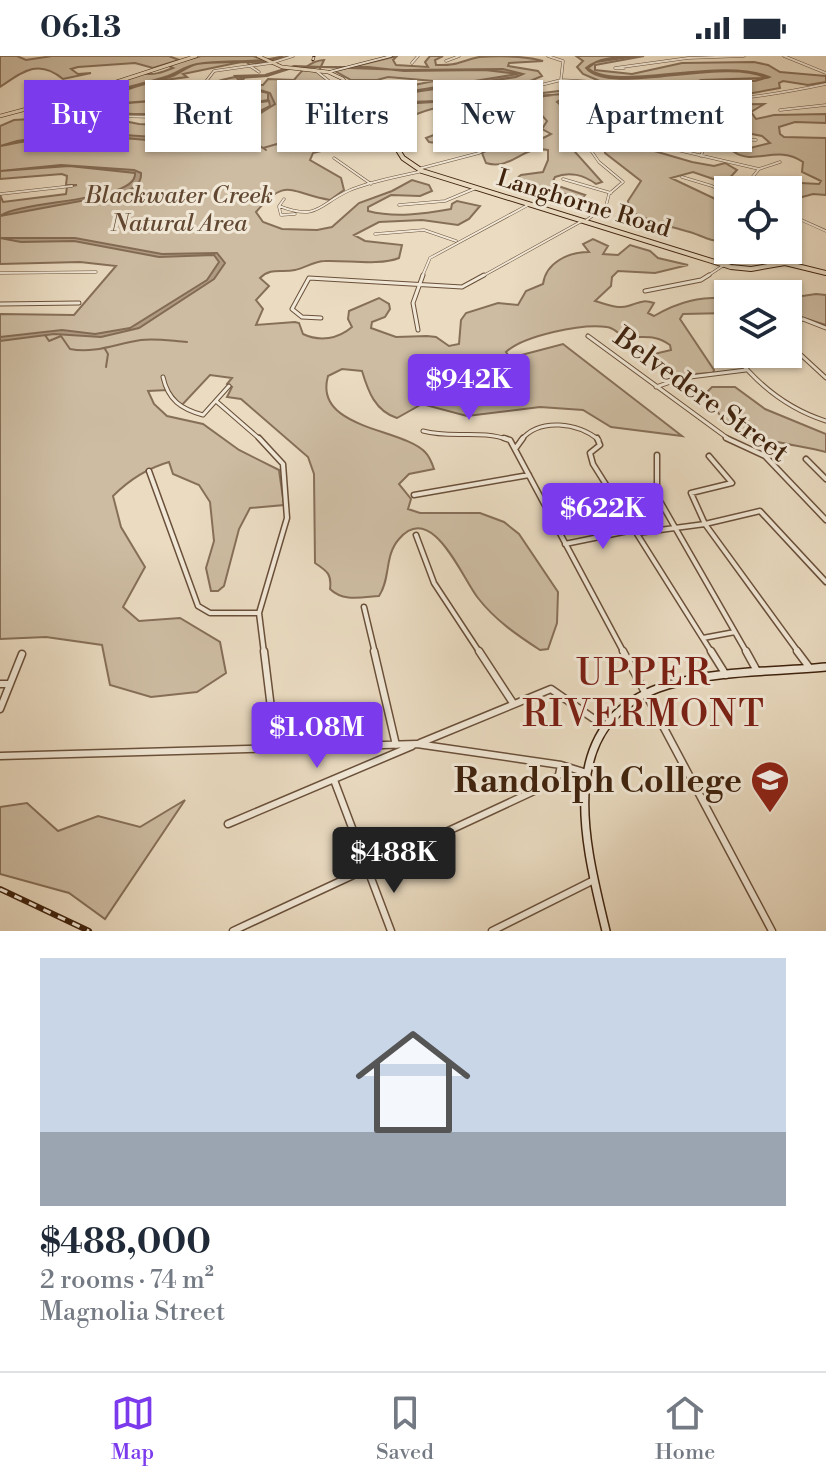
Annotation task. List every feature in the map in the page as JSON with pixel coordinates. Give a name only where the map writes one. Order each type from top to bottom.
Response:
[{"type":"main road","points":[[121,80],[196,56]]},
{"type":"main road","points":[[258,56],[285,68],[329,72],[342,80]]},
{"type":"main road","points":[[329,72],[391,56]]},
{"type":"main road","points":[[0,116],[24,110]]},
{"type":"main road","points":[[399,152],[420,170]]},
{"type":"main road","name":"Langhorne Road","points":[[420,170],[724,265],[751,269],[785,263],[826,273]]},
{"type":"main road","points":[[606,931],[595,880],[583,792],[587,773],[606,728],[646,693],[672,684],[826,667]]},
{"type":"street","points":[[207,80],[214,71],[293,56]]},
{"type":"street","points":[[412,63],[418,56]]},
{"type":"street","points":[[446,61],[459,56]]},
{"type":"street","points":[[548,56],[563,61],[561,80]]},
{"type":"street","points":[[624,68],[688,58],[744,56]]},
{"type":"street","points":[[784,56],[826,73]]},
{"type":"street","points":[[250,66],[259,72]]},
{"type":"street","points":[[314,70],[328,80]]},
{"type":"street","points":[[752,98],[826,84]]},
{"type":"street","points":[[780,110],[826,104]]},
{"type":"street","points":[[752,140],[756,140]]},
{"type":"street","points":[[284,199],[279,206],[281,215],[320,213],[348,191],[477,152]]},
{"type":"street","points":[[321,318],[302,317],[292,309],[309,278],[464,287],[583,222],[606,206],[611,193],[622,184],[622,179],[599,162],[592,152]]},
{"type":"street","points":[[684,152],[759,169],[780,162]]},
{"type":"street","points":[[701,156],[703,152]]},
{"type":"street","points":[[334,158],[371,184]]},
{"type":"street","points":[[753,176],[759,169]]},
{"type":"street","points":[[682,177],[714,187]]},
{"type":"street","points":[[563,179],[611,193]]},
{"type":"street","points":[[0,194],[72,186]]},
{"type":"street","points":[[399,205],[445,201],[476,188]]},
{"type":"street","points":[[418,330],[412,320],[411,308],[430,258],[456,241],[528,205]]},
{"type":"street","points":[[802,220],[826,231]]},
{"type":"street","points":[[375,234],[424,230],[456,241]]},
{"type":"street","points":[[645,291],[701,280],[724,265]]},
{"type":"street","points":[[0,273],[96,272]]},
{"type":"street","points":[[0,304],[79,303]]},
{"type":"street","points":[[802,319],[826,328]]},
{"type":"street","name":"Belvedere Street","points":[[588,336],[722,436],[765,456],[826,520]]},
{"type":"street","points":[[802,356],[826,378]]},
{"type":"street","points":[[656,387],[682,378],[746,370],[797,410],[826,421]]},
{"type":"street","points":[[163,377],[166,394],[188,412],[203,415],[229,386]]},
{"type":"street","points":[[216,401],[253,431],[283,464],[287,518],[259,613],[276,749]]},
{"type":"street","points":[[515,449],[529,431],[537,427],[560,427],[596,436],[600,445],[590,453],[590,458],[726,676]]},
{"type":"street","points":[[423,431],[443,436],[507,438],[515,449],[772,931]]},
{"type":"street","points":[[657,455],[657,496],[758,673]]},
{"type":"street","points":[[709,456],[732,483],[691,493],[705,524],[811,669]]},
{"type":"street","points":[[806,459],[826,479]]},
{"type":"street","points":[[149,471],[198,606],[210,613],[259,613]]},
{"type":"street","points":[[414,495],[529,475]]},
{"type":"street","points":[[565,544],[705,524],[760,511],[826,582]]},
{"type":"street","points":[[416,535],[434,583],[513,703]]},
{"type":"street","points":[[364,607],[396,745]]},
{"type":"street","points":[[703,638],[735,632]]},
{"type":"street","points":[[0,709],[22,654]]},
{"type":"street","points":[[0,684],[10,684]]},
{"type":"street","points":[[228,824],[551,689],[606,728]]},
{"type":"street","points":[[0,756],[417,744],[561,765],[587,773]]},
{"type":"street","points":[[233,931],[547,785],[559,775],[561,765]]},
{"type":"street","points":[[334,779],[391,931]]},
{"type":"street","points":[[492,931],[595,880]]},
{"type":"green space","points":[[0,56],[17,56],[26,60],[52,56],[169,56],[179,60],[153,68],[135,63],[78,67],[71,69],[78,74],[91,73],[63,79],[38,68],[23,72],[0,87]]},
{"type":"green space","points":[[201,56],[253,56],[265,60],[293,56],[249,65],[241,62],[183,74],[187,77],[145,80],[145,114],[129,114],[129,80],[121,80],[173,68],[167,65]]},
{"type":"green space","points":[[397,56],[393,60],[396,65],[428,67],[425,62],[430,56],[443,56],[435,60],[436,65],[479,57],[520,57],[543,61],[509,63],[508,66],[538,71],[542,76],[533,80],[433,81],[388,77],[351,80],[335,71]]},
{"type":"green space","points":[[576,56],[644,56],[595,65],[595,70],[632,74],[682,63],[754,62],[780,72],[826,76],[826,82],[808,85],[783,81],[779,83],[780,88],[753,93],[752,80],[597,80],[583,74],[577,67],[583,61]]},
{"type":"green space","points":[[324,60],[318,73],[327,80],[294,80],[307,66]]},
{"type":"green space","points":[[245,76],[243,80],[221,80],[225,79]]},
{"type":"green space","name":"Blackwater Creek Natural Area","points":[[268,79],[294,80],[277,80],[277,152],[317,152],[310,160],[341,178],[344,190],[330,200],[297,191],[282,191],[256,212],[263,222],[282,229],[332,227],[359,203],[412,180],[429,185],[432,191],[420,196],[391,195],[368,207],[368,211],[420,214],[451,209],[457,201],[480,206],[469,219],[458,225],[422,220],[379,222],[354,235],[365,241],[402,245],[399,258],[373,262],[321,261],[295,270],[272,271],[264,275],[260,278],[269,286],[256,300],[263,309],[256,325],[295,322],[299,323],[303,334],[329,338],[352,327],[348,319],[349,311],[379,298],[389,304],[390,309],[385,317],[372,322],[371,328],[396,337],[436,337],[449,346],[459,344],[461,320],[466,313],[498,303],[518,305],[526,291],[543,284],[554,264],[566,256],[589,252],[583,244],[593,239],[608,246],[603,254],[618,255],[630,245],[650,251],[658,258],[688,265],[655,273],[618,271],[612,277],[611,286],[595,301],[620,307],[643,301],[654,303],[648,313],[654,316],[690,301],[714,298],[714,313],[683,314],[680,319],[714,370],[713,373],[675,375],[650,355],[671,350],[670,345],[655,338],[626,337],[607,327],[554,332],[525,341],[506,352],[510,358],[563,344],[682,436],[611,427],[583,410],[540,407],[467,416],[422,404],[397,418],[378,405],[362,371],[342,369],[328,376],[327,393],[334,407],[346,417],[414,444],[429,458],[434,469],[409,474],[399,484],[411,499],[408,509],[420,513],[480,513],[504,522],[519,534],[558,592],[557,623],[548,649],[540,650],[492,613],[478,598],[445,546],[423,529],[411,530],[394,546],[379,596],[347,597],[330,589],[328,573],[315,563],[314,474],[308,457],[241,399],[227,397],[232,387],[227,384],[232,378],[210,375],[181,406],[168,390],[148,391],[154,404],[167,416],[203,424],[239,450],[279,470],[284,505],[250,508],[239,529],[224,586],[218,591],[211,591],[206,568],[214,541],[210,502],[199,485],[173,474],[169,462],[139,475],[113,496],[121,527],[145,567],[123,607],[139,621],[180,618],[220,642],[226,673],[197,692],[151,697],[110,685],[102,645],[46,637],[0,639],[0,314],[74,315],[116,266],[80,262],[0,264],[0,195],[3,202],[66,194],[67,187],[77,185],[66,185],[67,176],[62,174],[0,179],[0,126],[24,119],[24,152],[129,152],[129,122],[145,124],[145,152],[261,152],[261,85]]},
{"type":"green space","points":[[433,81],[433,109],[417,114],[417,84]]},
{"type":"green space","points":[[559,91],[559,152],[575,152],[602,182],[596,184],[571,174],[555,177],[555,185],[585,195],[581,199],[566,194],[518,191],[512,182],[521,175],[543,172],[548,150],[543,149],[543,138],[551,134],[543,130],[547,121],[543,116],[543,93]]},
{"type":"green space","points":[[752,104],[764,104],[752,111]]},
{"type":"green space","points":[[752,113],[756,119],[774,115],[826,114],[826,123],[795,122],[779,127],[784,137],[826,138],[826,195],[802,197],[802,183],[819,184],[821,181],[802,172],[803,162],[793,157],[750,157],[734,152],[752,152],[752,148],[770,143],[762,136],[752,134]]},
{"type":"green space","points":[[529,152],[503,164],[486,163],[482,153]]},
{"type":"green space","points":[[658,152],[714,166],[725,163],[737,170],[731,176],[714,176],[714,179],[693,172],[671,178],[714,198],[714,240],[629,211],[628,201],[641,181],[605,153]]},
{"type":"green space","points":[[826,295],[826,325],[802,317],[802,296]]},
{"type":"green space","points":[[712,387],[735,387],[765,409],[826,434],[826,452],[757,437],[740,430],[726,421],[715,408],[707,392]]},
{"type":"green space","points":[[185,800],[105,919],[69,893],[0,874],[0,807],[27,803],[58,831],[98,816],[140,827]]},
{"type":"shaded area","points":[[283,56],[252,62],[218,62]]},
{"type":"shaded area","points":[[596,62],[588,68],[601,75],[620,77],[748,72],[618,79],[599,76],[586,68]]},
{"type":"shaded area","points":[[294,66],[322,67],[295,67],[267,76],[240,78],[242,80],[235,76],[265,75]]},
{"type":"shaded area","points":[[322,67],[368,67],[390,69]]},
{"type":"shaded area","points":[[390,69],[503,69],[523,74],[480,80],[518,74],[485,70]]},
{"type":"shaded area","points":[[765,78],[752,80],[701,80]]},
{"type":"shaded area","points":[[261,90],[270,93],[275,104],[261,113],[270,106],[269,101],[261,102],[268,100],[268,93]]},
{"type":"shaded area","points":[[129,135],[145,136],[145,140],[129,138]]},
{"type":"shaded area","points":[[61,165],[134,170],[141,173],[141,177],[134,187],[118,194],[0,216],[118,190],[131,183],[135,173],[69,166],[0,171]]},
{"type":"shaded area","points":[[0,238],[75,238],[162,254],[217,253],[225,263],[214,279],[139,328],[101,337],[54,334],[0,341],[0,337],[62,330],[95,334],[130,328],[207,280],[219,262],[214,255],[159,257],[74,241],[21,242]]},
{"type":"waterway","points":[[263,148],[277,144]]},
{"type":"waterway","points":[[45,335],[49,341],[61,336],[70,349],[79,350],[146,339],[187,342]]},
{"type":"waterway","points":[[105,349],[108,354],[106,367]]},
{"type":"railway","points":[[313,60],[314,56]]},
{"type":"railway","points":[[0,889],[89,931]]},
{"type":"place","name":"Randolph College","points":[[770,814]]},
{"type":"district","name":"UPPER RIVERMONT","points":[[644,692]]}]
